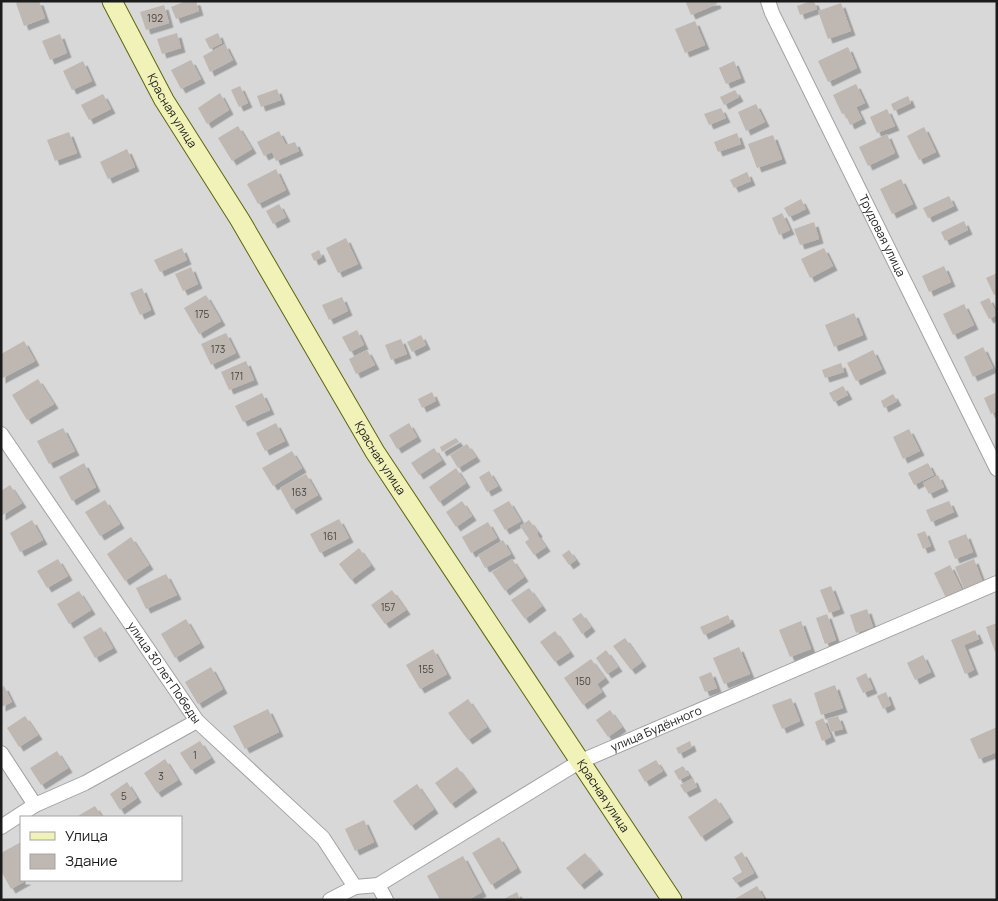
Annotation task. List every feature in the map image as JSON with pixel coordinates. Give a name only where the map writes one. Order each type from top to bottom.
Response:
[{"type":"main road","name":"Красная улица","points":[[112,1],[164,100],[240,220],[375,452],[672,900]]},
{"type":"street","name":"Трудовая улица","points":[[768,1],[772,13],[997,469]]},
{"type":"street","name":"улица 30 лет Победы","points":[[1,434],[197,721],[323,838],[355,887]]},
{"type":"street","name":"улица Будённого","points":[[330,900],[355,887],[378,885],[579,762],[997,583]]},
{"type":"street","points":[[1,827],[35,805],[85,783],[197,721]]},
{"type":"street","points":[[1,752],[35,805]]},
{"type":"street","points":[[378,885],[386,900]]},
{"type":"shaded area","points":[[1,1],[997,1],[997,900],[1,900]]},
{"type":"building","points":[[20,1],[39,1],[45,18],[24,26],[16,3]]},
{"type":"building","points":[[186,1],[196,1],[199,11],[176,19],[171,7]]},
{"type":"building","points":[[690,1],[716,1],[717,4],[691,15],[686,3]]},
{"type":"building","points":[[814,1],[817,9],[800,15],[797,6]]},
{"type":"building","points":[[841,3],[851,31],[828,39],[818,11]]},
{"type":"building","points":[[164,5],[169,23],[146,30],[140,12]]},
{"type":"building","points":[[695,21],[705,45],[685,53],[675,29]]},
{"type":"building","points":[[177,33],[181,48],[162,54],[157,39]]},
{"type":"building","points":[[218,33],[222,43],[210,49],[205,39]]},
{"type":"building","points":[[60,34],[67,53],[50,60],[42,41]]},
{"type":"building","points":[[225,44],[233,60],[210,72],[203,56]]},
{"type":"building","points":[[848,47],[857,68],[828,82],[818,61]]},
{"type":"building","points":[[191,60],[201,79],[181,89],[171,70]]},
{"type":"building","points":[[83,61],[92,81],[72,90],[63,71]]},
{"type":"building","points":[[734,61],[741,78],[726,84],[719,68]]},
{"type":"building","points":[[856,84],[865,103],[856,107],[862,119],[850,125],[845,113],[842,114],[833,95]]},
{"type":"building","points":[[240,86],[248,103],[239,107],[231,90]]},
{"type":"building","points":[[277,89],[281,100],[261,107],[257,96]]},
{"type":"building","points":[[735,90],[739,97],[724,105],[720,97]]},
{"type":"building","points":[[220,93],[229,110],[207,124],[198,108]]},
{"type":"building","points":[[103,94],[111,109],[89,120],[81,105]]},
{"type":"building","points":[[908,96],[911,103],[894,111],[891,104]]},
{"type":"building","points":[[756,104],[765,122],[746,131],[738,112]]},
{"type":"building","points":[[721,108],[726,118],[709,125],[704,114]]},
{"type":"building","points":[[887,109],[895,126],[877,133],[870,117]]},
{"type":"building","points":[[238,126],[252,149],[232,161],[218,138]]},
{"type":"building","points":[[924,127],[936,152],[919,160],[907,136]]},
{"type":"building","points":[[279,131],[286,145],[295,142],[299,151],[276,161],[272,152],[264,156],[257,142]]},
{"type":"building","points":[[69,132],[77,153],[55,161],[47,140]]},
{"type":"building","points":[[737,133],[741,144],[718,152],[714,142]]},
{"type":"building","points":[[887,134],[895,153],[868,166],[859,147]]},
{"type":"building","points":[[773,135],[782,159],[757,168],[748,144]]},
{"type":"building","points":[[127,149],[135,167],[108,179],[100,162]]},
{"type":"building","points":[[276,169],[286,190],[258,204],[247,184]]},
{"type":"building","points":[[747,172],[751,181],[734,188],[730,180]]},
{"type":"building","points":[[901,179],[913,204],[892,214],[880,189]]},
{"type":"building","points":[[949,196],[954,206],[928,218],[923,208]]},
{"type":"building","points":[[801,199],[806,209],[789,217],[784,208]]},
{"type":"building","points":[[279,204],[286,217],[273,224],[266,211]]},
{"type":"building","points":[[782,213],[790,230],[779,235],[772,218]]},
{"type":"building","points":[[964,221],[968,230],[945,241],[941,232]]},
{"type":"building","points":[[814,222],[819,239],[800,245],[794,229]]},
{"type":"building","points":[[346,238],[358,264],[338,273],[326,248]]},
{"type":"building","points":[[182,248],[187,260],[160,272],[154,260]]},
{"type":"building","points":[[824,248],[833,266],[810,278],[801,259]]},
{"type":"building","points":[[319,250],[322,257],[314,261],[311,254]]},
{"type":"building","points":[[944,266],[951,282],[929,292],[922,276]]},
{"type":"building","points":[[191,267],[198,284],[183,291],[175,274]]},
{"type":"building","points":[[997,273],[997,294],[994,295],[986,278]]},
{"type":"building","points":[[142,288],[151,310],[140,315],[130,293]]},
{"type":"building","points":[[206,295],[221,321],[199,334],[184,308]]},
{"type":"building","points":[[342,297],[348,311],[329,320],[322,305]]},
{"type":"building","points":[[989,298],[997,315],[989,319],[980,302]]},
{"type":"building","points":[[964,304],[974,325],[953,335],[943,314]]},
{"type":"building","points":[[854,313],[863,335],[834,347],[825,325]]},
{"type":"building","points":[[357,330],[364,345],[350,352],[342,337]]},
{"type":"building","points":[[226,333],[236,353],[211,365],[201,344]]},
{"type":"building","points":[[421,335],[426,345],[412,352],[407,342]]},
{"type":"building","points":[[401,339],[407,354],[391,360],[385,345]]},
{"type":"building","points":[[24,341],[35,361],[1,379],[1,354]]},
{"type":"building","points":[[983,347],[993,368],[973,377],[964,357]]},
{"type":"building","points":[[367,350],[375,365],[356,374],[349,359]]},
{"type":"building","points":[[873,350],[882,369],[856,381],[847,363]]},
{"type":"building","points":[[246,361],[254,380],[229,390],[221,372]]},
{"type":"building","points":[[841,363],[844,372],[825,378],[822,370]]},
{"type":"building","points":[[38,379],[54,404],[27,420],[12,395]]},
{"type":"building","points":[[843,386],[848,395],[834,402],[829,393]]},
{"type":"building","points":[[432,392],[436,401],[422,408],[418,399]]},
{"type":"building","points":[[997,392],[997,411],[991,414],[984,398]]},
{"type":"building","points":[[262,393],[270,410],[243,422],[235,406]]},
{"type":"building","points":[[893,394],[897,401],[884,408],[881,401]]},
{"type":"building","points":[[276,423],[285,441],[265,451],[256,433]]},
{"type":"building","points":[[409,423],[417,437],[397,449],[389,435]]},
{"type":"building","points":[[63,428],[75,451],[49,464],[37,441]]},
{"type":"building","points":[[909,429],[920,451],[903,459],[893,437]]},
{"type":"building","points":[[456,438],[459,442],[442,452],[440,447]]},
{"type":"building","points":[[467,444],[476,457],[458,468],[450,455]]},
{"type":"building","points":[[434,448],[442,460],[419,475],[411,463]]},
{"type":"building","points":[[292,451],[302,468],[273,486],[262,468]]},
{"type":"building","points":[[84,463],[96,487],[72,501],[59,477]]},
{"type":"building","points":[[928,463],[934,475],[914,485],[908,473]]},
{"type":"building","points":[[456,468],[466,483],[439,502],[429,487]]},
{"type":"building","points":[[489,471],[498,486],[487,492],[479,477]]},
{"type":"building","points":[[306,474],[318,495],[292,510],[280,488]]},
{"type":"building","points":[[938,475],[944,487],[929,494],[923,483]]},
{"type":"building","points":[[10,485],[22,503],[1,516],[1,491]]},
{"type":"building","points":[[105,500],[120,524],[100,536],[85,512]]},
{"type":"building","points":[[462,501],[472,516],[456,527],[446,512]]},
{"type":"building","points":[[509,501],[521,521],[505,530],[493,510]]},
{"type":"building","points":[[949,501],[954,512],[931,522],[926,510]]},
{"type":"building","points":[[339,519],[349,538],[320,553],[310,534]]},
{"type":"building","points":[[32,520],[43,540],[20,552],[10,533]]},
{"type":"building","points":[[529,520],[546,547],[534,555],[525,542],[529,539],[520,526]]},
{"type":"building","points":[[488,522],[497,538],[471,553],[462,537]]},
{"type":"building","points":[[925,531],[931,546],[923,549],[917,534]]},
{"type":"building","points":[[966,534],[973,552],[955,559],[948,541]]},
{"type":"building","points":[[131,537],[149,565],[125,581],[107,554]]},
{"type":"building","points":[[503,540],[511,554],[485,568],[478,555]]},
{"type":"building","points":[[359,548],[371,565],[351,580],[339,564]]},
{"type":"building","points":[[569,550],[576,560],[569,565],[562,555]]},
{"type":"building","points":[[58,559],[68,576],[47,588],[37,571]]},
{"type":"building","points":[[512,559],[524,577],[505,591],[492,572]]},
{"type":"building","points":[[974,559],[983,583],[965,591],[955,567]]},
{"type":"building","points":[[950,565],[962,590],[946,598],[934,573]]},
{"type":"building","points":[[166,574],[177,595],[146,609],[136,588]]},
{"type":"building","points":[[831,586],[840,609],[829,613],[820,590]]},
{"type":"building","points":[[529,588],[542,606],[525,619],[511,600]]},
{"type":"building","points":[[392,590],[406,610],[385,624],[371,605]]},
{"type":"building","points":[[79,591],[91,610],[69,624],[57,604]]},
{"type":"building","points":[[867,609],[873,627],[856,633],[850,615]]},
{"type":"building","points":[[581,613],[591,627],[582,634],[572,619]]},
{"type":"building","points":[[827,614],[836,640],[825,644],[816,618]]},
{"type":"building","points":[[728,615],[731,622],[704,635],[700,627]]},
{"type":"building","points":[[186,619],[200,643],[175,658],[161,634]]},
{"type":"building","points":[[801,621],[811,649],[790,657],[779,630]]},
{"type":"building","points":[[997,623],[997,651],[995,652],[986,627]]},
{"type":"building","points":[[101,627],[113,648],[95,658],[83,637]]},
{"type":"building","points":[[975,630],[979,639],[964,645],[974,670],[965,674],[951,640]]},
{"type":"building","points":[[555,631],[570,652],[555,662],[540,642]]},
{"type":"building","points":[[625,638],[642,662],[631,670],[613,646]]},
{"type":"building","points":[[739,647],[750,674],[724,684],[713,658]]},
{"type":"building","points":[[433,649],[447,674],[420,689],[406,665]]},
{"type":"building","points":[[606,650],[618,667],[607,674],[596,658]]},
{"type":"building","points":[[923,655],[931,672],[915,680],[907,663]]},
{"type":"building","points":[[591,659],[605,678],[597,684],[602,692],[583,705],[564,678]]},
{"type":"building","points":[[211,667],[223,689],[198,704],[185,682]]},
{"type":"building","points":[[711,672],[717,688],[705,692],[699,677]]},
{"type":"building","points":[[866,673],[873,689],[863,693],[856,678]]},
{"type":"building","points":[[835,685],[843,708],[821,715],[814,693]]},
{"type":"building","points":[[4,686],[12,702],[1,707],[1,688]]},
{"type":"building","points":[[886,692],[891,705],[883,709],[877,696]]},
{"type":"building","points":[[791,698],[800,721],[782,729],[772,705]]},
{"type":"building","points":[[468,699],[487,727],[468,740],[448,713]]},
{"type":"building","points":[[268,709],[279,732],[245,749],[233,726]]},
{"type":"building","points":[[610,710],[622,727],[608,737],[596,720]]},
{"type":"building","points":[[25,716],[38,735],[19,747],[7,728]]},
{"type":"building","points":[[838,716],[843,729],[831,732],[827,719]]},
{"type":"building","points":[[823,718],[831,737],[822,741],[815,722]]},
{"type":"building","points":[[997,727],[997,752],[979,759],[970,739]]},
{"type":"building","points":[[200,741],[211,758],[191,770],[180,753]]},
{"type":"building","points":[[690,741],[692,747],[679,754],[676,748]]},
{"type":"building","points":[[57,751],[68,768],[41,785],[30,768]]},
{"type":"building","points":[[165,759],[178,780],[157,793],[144,773]]},
{"type":"building","points":[[656,760],[663,771],[645,782],[638,770]]},
{"type":"building","points":[[683,766],[689,775],[679,780],[674,771]]},
{"type":"building","points":[[457,767],[473,788],[451,804],[435,783]]},
{"type":"building","points":[[693,778],[697,787],[685,793],[680,785]]},
{"type":"building","points":[[127,782],[137,798],[120,810],[110,794]]},
{"type":"building","points":[[417,784],[434,809],[411,826],[393,801]]},
{"type":"building","points":[[716,798],[729,818],[701,837],[688,817]]},
{"type":"building","points":[[95,806],[101,816],[78,816]]},
{"type":"building","points":[[364,820],[374,842],[355,851],[345,829]]},
{"type":"building","points":[[499,837],[517,868],[491,885],[472,853]]},
{"type":"building","points":[[20,843],[20,881],[25,881],[11,889],[1,871],[1,853]]},
{"type":"building","points":[[742,852],[754,873],[736,883],[732,878],[742,872],[734,857]]},
{"type":"building","points":[[585,853],[599,870],[580,885],[566,868]]},
{"type":"building","points":[[463,856],[482,892],[468,900],[440,900],[427,876]]},
{"type":"building","points":[[757,886],[764,898],[761,900],[733,900]]},
{"type":"building","points":[[517,892],[520,900],[502,900]]}]
